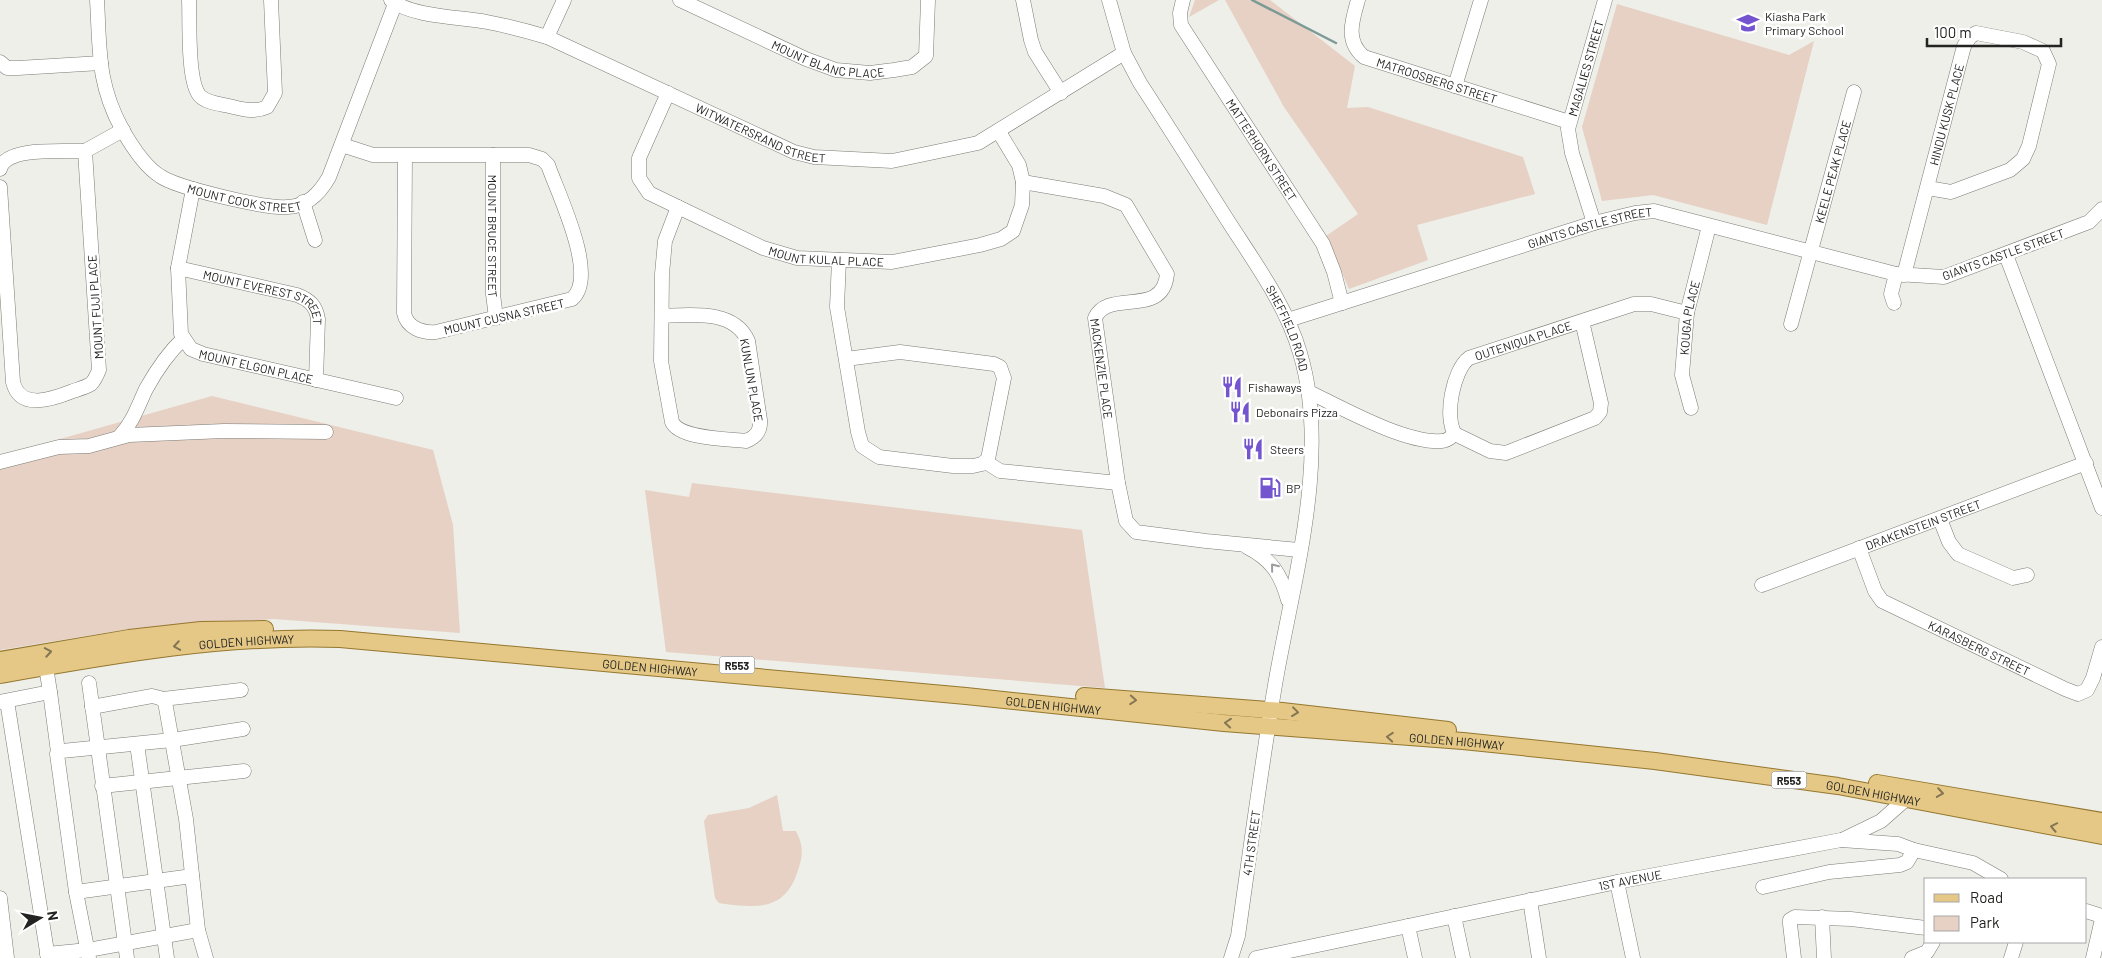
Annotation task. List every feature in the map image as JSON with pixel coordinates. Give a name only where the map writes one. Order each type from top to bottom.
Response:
[{"type":"main road","name":"GOLDEN HIGHWAY","points":[[0,660],[129,638],[201,630],[308,628],[392,634],[1091,697],[1462,742],[1655,761],[1838,786],[2102,836]]},
{"type":"main road","name":"GOLDEN HIGHWAY","points":[[0,675],[196,644],[298,638],[340,639],[975,697],[1270,718],[1740,762],[1899,786],[2102,821]]},
{"type":"street","name":"MOUNT COOK STREET","points":[[98,0],[102,78],[107,97],[123,130],[150,169],[162,178],[193,190],[289,207],[304,202],[320,193],[342,145],[393,2]]},
{"type":"street","points":[[190,0],[194,86],[204,99],[252,111],[267,107],[275,93],[271,0]]},
{"type":"street","points":[[547,37],[564,0]]},
{"type":"street","name":"MOUNT BLANC PLACE","points":[[680,0],[806,59],[836,70],[870,73],[912,67],[926,56],[928,0]]},
{"type":"street","points":[[1023,0],[1031,40],[1036,52],[1061,93]]},
{"type":"street","name":"SHEFFIELD ROAD","points":[[1109,0],[1124,53],[1140,83],[1259,269],[1288,320],[1300,352],[1309,392],[1313,446],[1309,491],[1270,718]]},
{"type":"street","name":"MATTERHORN STREET","points":[[1182,0],[1180,13],[1182,25],[1322,244],[1334,272],[1342,303]]},
{"type":"street","name":"MATROOSBERG STREET","points":[[1358,0],[1351,28],[1354,46],[1359,53],[1370,60],[1569,122]]},
{"type":"street","points":[[1455,86],[1481,0]]},
{"type":"street","name":"MAGALIES STREET","points":[[1594,224],[1572,153],[1569,122],[1605,0]]},
{"type":"street","name":"WITWATERSRAND STREET","points":[[393,2],[417,10],[524,30],[547,37],[763,138],[814,157],[892,162],[978,143],[999,132],[1124,53]]},
{"type":"street","name":"HINDU KUSK PLACE","points":[[1900,275],[1928,188],[1952,87],[1964,46],[1970,37],[1976,34],[1984,34],[2023,42],[2043,50],[2049,64],[2029,146],[2024,159],[2010,170],[1951,192],[1928,188]]},
{"type":"street","points":[[0,62],[7,68],[101,63]]},
{"type":"street","name":"KEELE PEAK PLACE","points":[[1791,324],[1854,92]]},
{"type":"street","name":"MOUNT KULAL PLACE","points":[[668,93],[639,158],[639,178],[649,193],[780,254],[797,258],[898,262],[1001,239],[1013,231],[1016,225],[1022,205],[1023,182],[1019,165],[999,132]]},
{"type":"street","points":[[0,169],[3,162],[13,155],[85,151],[123,130]]},
{"type":"street","name":"MOUNT CUSNA STREET","points":[[342,145],[373,154],[535,156],[548,165],[580,255],[582,278],[580,288],[572,299],[429,333],[416,329],[405,318],[405,155]]},
{"type":"street","name":"MOUNT FUJI PLACE","points":[[0,187],[14,389],[25,400],[39,401],[55,398],[90,385],[99,370],[85,151]]},
{"type":"street","name":"MOUNT BRUCE STREET","points":[[493,156],[493,294],[496,318]]},
{"type":"street","name":"MACKENZIE PLACE","points":[[1023,182],[1104,196],[1126,205],[1167,274],[1166,283],[1158,295],[1106,306],[1097,312],[1095,318],[1118,483],[1124,515],[1130,526],[1136,532],[1300,550]]},
{"type":"street","points":[[120,436],[130,426],[147,388],[163,362],[183,339],[178,268],[193,190]]},
{"type":"street","points":[[304,202],[315,240]]},
{"type":"street","name":"KUNLUN PLACE","points":[[662,316],[714,316],[742,330],[748,341],[760,420],[760,426],[754,437],[746,441],[691,435],[674,427],[670,417],[661,361],[663,250],[678,208]]},
{"type":"street","name":"GIANTS CASTLE STREET","points":[[1288,320],[1635,212],[1654,211],[1900,275],[1944,277],[2090,222],[2102,209]]},
{"type":"street","name":"KOUGA PLACE","points":[[1691,408],[1682,375],[1687,314],[1709,226]]},
{"type":"street","points":[[2006,255],[2102,508]]},
{"type":"street","points":[[839,260],[837,307],[859,441],[866,451],[878,457],[953,466],[973,466],[986,462],[1000,471],[1118,483]]},
{"type":"street","name":"MOUNT EVEREST STREET","points":[[178,268],[297,295],[310,301],[316,309],[318,319],[316,380]]},
{"type":"street","points":[[1894,303],[1891,294],[1900,275]]},
{"type":"street","name":"OUTENIQUA PLACE","points":[[1582,321],[1601,403],[1600,412],[1595,418],[1506,453],[1490,451],[1455,434],[1449,420],[1456,378],[1464,362],[1479,353],[1582,321],[1642,303],[1687,314]]},
{"type":"street","name":"MOUNT ELGON PLACE","points":[[183,339],[191,349],[203,354],[396,398]]},
{"type":"street","points":[[846,359],[900,352],[994,364],[1000,367],[1004,378],[1002,397],[986,462]]},
{"type":"street","points":[[1309,392],[1383,426],[1420,440],[1444,441],[1455,434]]},
{"type":"street","points":[[0,462],[59,447],[104,442],[120,436],[215,431],[326,432]]},
{"type":"street","name":"DRAKENSTEIN STREET","points":[[1762,585],[2086,463]]},
{"type":"street","points":[[1940,519],[1949,542],[1958,554],[2013,578],[2027,574]]},
{"type":"street","points":[[1241,544],[1263,556],[1277,570],[1289,603]]},
{"type":"street","name":"KARASBERG STREET","points":[[1859,548],[1875,591],[1882,600],[2070,691],[2078,694],[2086,692],[2097,683],[2102,647]]},
{"type":"street","points":[[46,667],[58,752],[56,762],[76,892],[88,954]]},
{"type":"street","points":[[89,683],[127,958]]},
{"type":"street","points":[[92,707],[152,696],[163,699],[241,690]]},
{"type":"street","points":[[50,692],[2,701],[48,956],[88,954],[125,944],[198,930]]},
{"type":"street","points":[[163,699],[167,708],[186,819],[198,930],[206,958]]},
{"type":"street","name":"4TH STREET","points":[[1231,958],[1238,936],[1270,718]]},
{"type":"street","points":[[58,752],[172,740],[243,729]]},
{"type":"street","points":[[137,744],[167,958]]},
{"type":"street","points":[[102,786],[244,771]]},
{"type":"street","points":[[1841,840],[1881,821],[1906,799]]},
{"type":"street","name":"1ST AVENUE","points":[[1256,958],[1617,882],[1841,840],[1898,844],[1914,850],[1973,863],[1999,878]]},
{"type":"street","points":[[1763,887],[1829,872],[1900,865],[1906,862],[1914,850]]},
{"type":"street","points":[[76,892],[192,876]]},
{"type":"street","points":[[1617,882],[1633,958]]},
{"type":"street","points":[[0,898],[7,958]]},
{"type":"street","points":[[1530,900],[1540,958]]},
{"type":"street","points":[[2087,911],[2102,917],[2093,958]]},
{"type":"street","points":[[1454,916],[1463,958]]},
{"type":"street","points":[[1794,958],[1790,920],[1797,917],[1822,917],[1924,928]]},
{"type":"street","points":[[1822,917],[1824,958]]},
{"type":"street","points":[[1408,926],[1415,958]]},
{"type":"street","points":[[1912,958],[1927,952],[1932,943]]},
{"type":"street","points":[[2011,958],[2016,943]]},
{"type":"green space","points":[[1195,0],[1219,0],[1189,17]]},
{"type":"green space","points":[[1225,0],[1270,0],[1355,66],[1347,108],[1368,107],[1523,157],[1535,194],[1417,225],[1428,260],[1349,289],[1326,236],[1358,214],[1284,107]]},
{"type":"green space","points":[[1617,4],[1789,55],[1814,41],[1767,225],[1653,195],[1602,201],[1582,127]]},
{"type":"green space","points":[[212,396],[433,450],[453,525],[460,633],[274,619],[129,629],[0,650],[0,456]]},
{"type":"green space","points":[[692,483],[1082,530],[1105,688],[666,652],[645,490],[689,497]]},
{"type":"green space","points":[[777,795],[783,831],[796,831],[802,852],[801,862],[791,886],[776,901],[766,904],[744,906],[719,903],[715,898],[704,821],[708,815],[749,808]]},
{"type":"waterway","points":[[1252,0],[1336,43]]},
{"type":"place","name":"Kiasha Park Primary School","points":[[1748,23]]},
{"type":"place","name":"Fishaways","points":[[1232,387]]},
{"type":"place","name":"Debonairs Pizza","points":[[1240,412]]},
{"type":"place","name":"Steers","points":[[1253,449]]},
{"type":"place","name":"BP","points":[[1270,488]]}]
